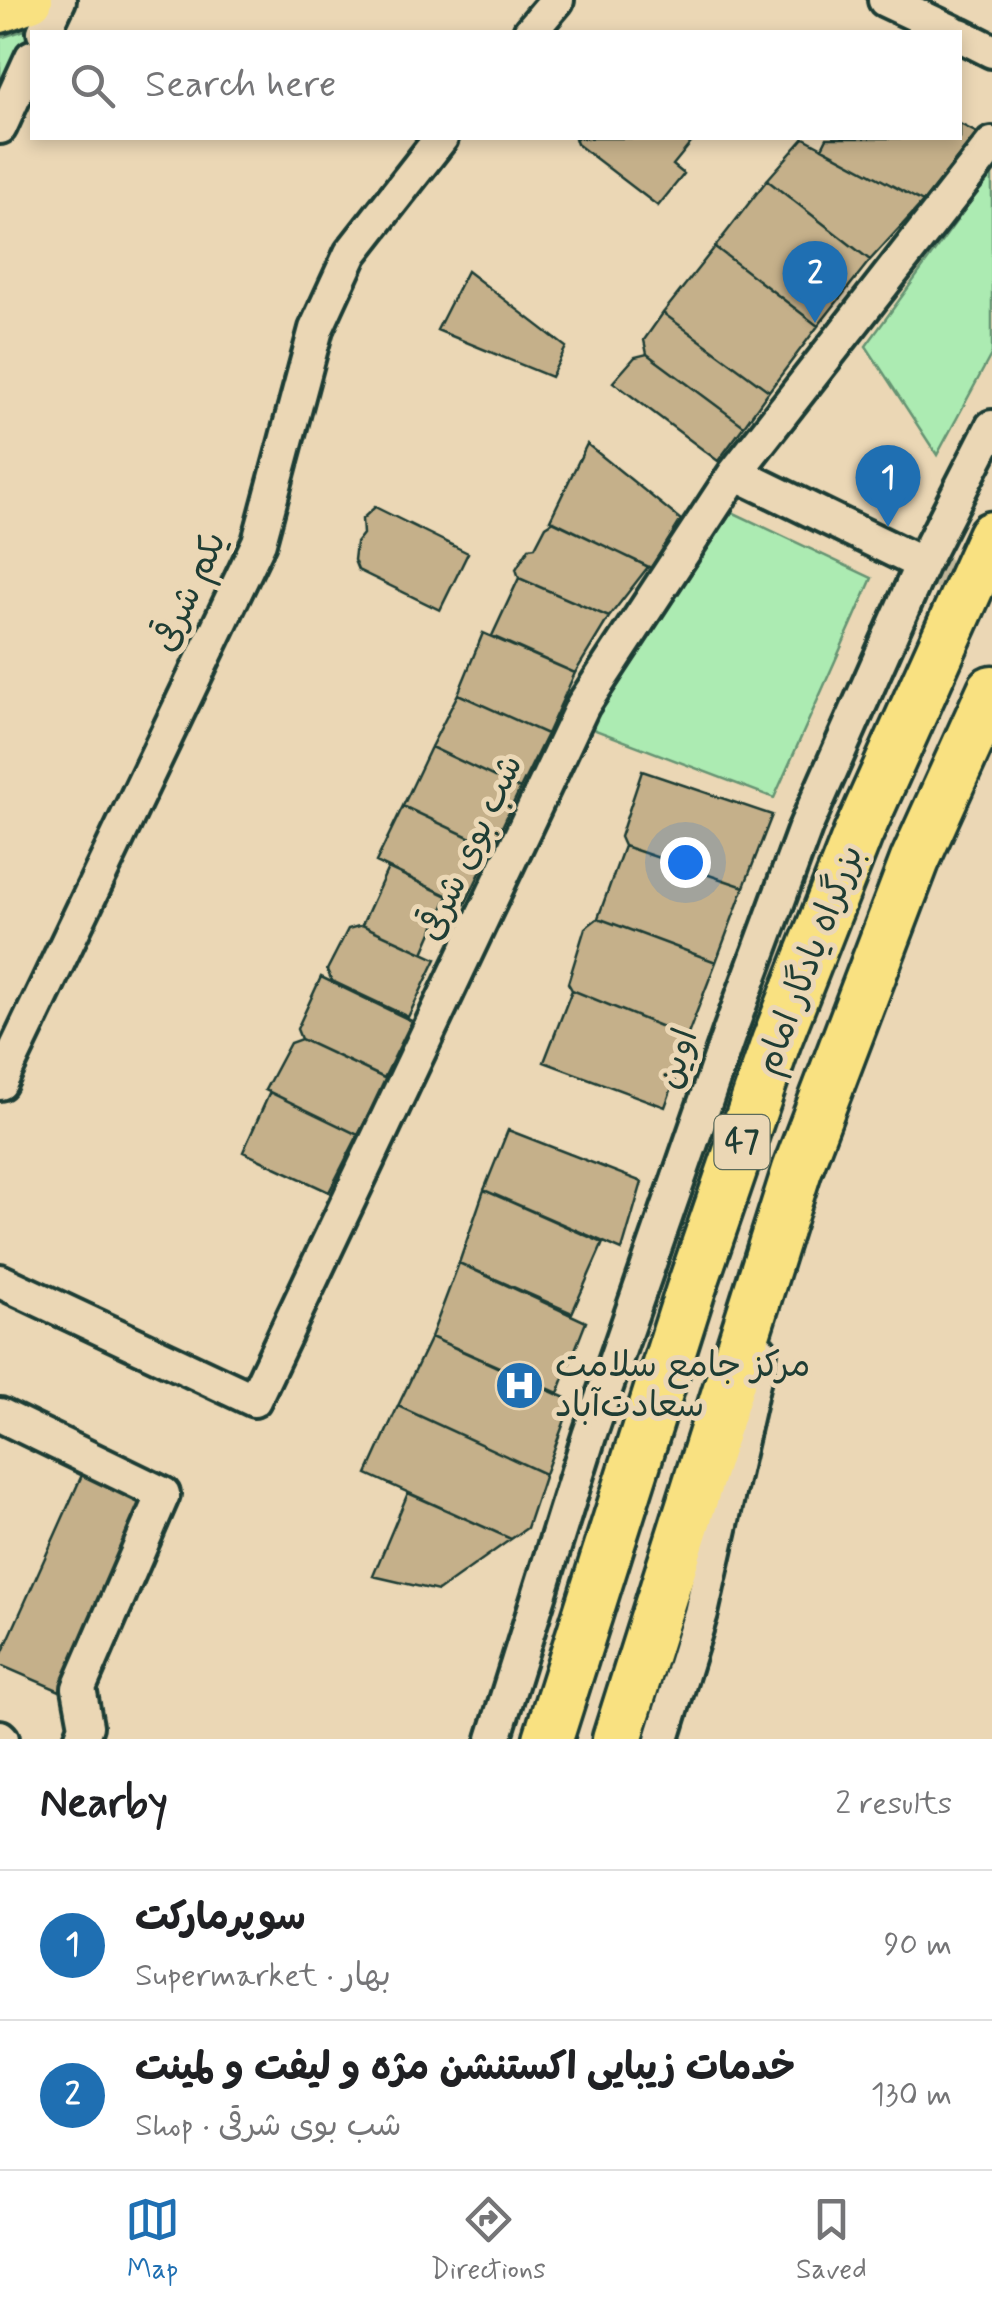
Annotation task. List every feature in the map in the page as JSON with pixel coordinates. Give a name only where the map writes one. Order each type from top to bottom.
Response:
[{"type":"highway","name":"بزرگراه یادگار امام","points":[[548,1739],[690,1292],[776,1042],[858,834],[992,536]]},
{"type":"highway","name":"بزرگراه یادگار امام","points":[[617,1739],[798,1170],[916,860],[992,690]]},
{"type":"main road","points":[[0,11],[31,0]]},
{"type":"street","points":[[45,30],[59,0]]},
{"type":"street","points":[[532,30],[557,0]]},
{"type":"street","points":[[886,0],[948,30]]},
{"type":"street","points":[[962,37],[992,51]]},
{"type":"street","points":[[0,127],[30,61]]},
{"type":"street","name":"یکم شرقی","points":[[0,1083],[259,542],[316,329],[351,252],[439,140]]},
{"type":"street","name":"شب بوی شرقی","points":[[0,1281],[254,1400],[583,705],[735,473],[992,144]]},
{"type":"street","name":"اوین","points":[[494,1739],[589,1436],[805,828],[922,564],[992,427]]},
{"type":"street","points":[[735,473],[922,564]]},
{"type":"street","points":[[662,1739],[701,1613],[798,1170]]},
{"type":"street","points":[[0,1415],[163,1494],[79,1688],[86,1726],[82,1739]]},
{"type":"green space","points":[[31,28],[0,97],[0,38]]},
{"type":"green space","points":[[992,172],[992,353],[937,455],[866,346]]},
{"type":"green space","points":[[732,512],[872,578],[774,798],[590,728]]},
{"type":"building","points":[[962,125],[977,133],[923,202],[822,148],[826,140],[962,140]]},
{"type":"building","points":[[576,140],[693,140],[673,165],[684,174],[658,206]]},
{"type":"building","points":[[802,140],[808,140],[923,202],[870,260],[767,180]]},
{"type":"building","points":[[767,180],[870,260],[818,326],[715,247]]},
{"type":"building","points":[[715,247],[818,326],[769,391],[663,313]]},
{"type":"building","points":[[467,271],[566,347],[551,377],[437,330]]},
{"type":"building","points":[[663,313],[769,391],[744,426],[647,354],[644,340]]},
{"type":"building","points":[[647,354],[744,426],[718,461],[613,382],[635,357]]},
{"type":"building","points":[[587,444],[681,520],[651,568],[550,520]]},
{"type":"building","points":[[375,507],[468,553],[440,610],[358,570],[354,560],[356,543],[363,534],[362,519]]},
{"type":"building","points":[[554,521],[648,567],[609,617],[519,578],[516,569],[546,526]]},
{"type":"building","points":[[519,578],[609,617],[575,673],[492,636]]},
{"type":"building","points":[[483,633],[575,673],[547,734],[458,694]]},
{"type":"building","points":[[458,694],[547,734],[520,789],[431,747]]},
{"type":"building","points":[[431,747],[520,789],[492,848],[403,806]]},
{"type":"building","points":[[642,771],[772,815],[744,887],[624,846],[620,837]]},
{"type":"building","points":[[403,806],[492,848],[465,904],[376,862]]},
{"type":"building","points":[[624,846],[744,887],[716,962],[598,918]]},
{"type":"building","points":[[388,868],[448,896],[423,953],[362,925]]},
{"type":"building","points":[[598,918],[716,962],[687,1037],[572,990],[568,983],[585,928]]},
{"type":"building","points":[[362,925],[436,959],[408,1017],[332,981],[327,970],[348,929]]},
{"type":"building","points":[[321,977],[412,1021],[384,1078],[301,1039],[297,1029]]},
{"type":"building","points":[[572,990],[690,1038],[665,1107],[544,1062]]},
{"type":"building","points":[[301,1039],[387,1079],[358,1135],[265,1090],[290,1043]]},
{"type":"building","points":[[270,1092],[358,1135],[329,1192],[243,1152]]},
{"type":"building","points":[[508,1130],[642,1182],[622,1250],[484,1190]]},
{"type":"building","points":[[484,1190],[603,1243],[572,1313],[459,1263]]},
{"type":"building","points":[[459,1263],[586,1322],[558,1393],[431,1337]]},
{"type":"building","points":[[431,1337],[572,1401],[545,1474],[398,1406]]},
{"type":"building","points":[[398,1406],[545,1474],[527,1528],[511,1539],[367,1474]]},
{"type":"building","points":[[82,1475],[144,1502],[60,1691],[0,1665],[0,1658]]},
{"type":"building","points":[[408,1493],[511,1539],[438,1591],[373,1576]]},
{"type":"tunnel","points":[[922,564],[992,596]]},
{"type":"place","name":"خدمات زیبایی اکستنشن مژه و لیفت و لمینت","points":[[815,323]]},
{"type":"place","name":"سوپرمارکت","points":[[888,527]]},
{"type":"place","name":"مرکز جامع سلامت سعادت‌آباد","points":[[520,1386]]}]
